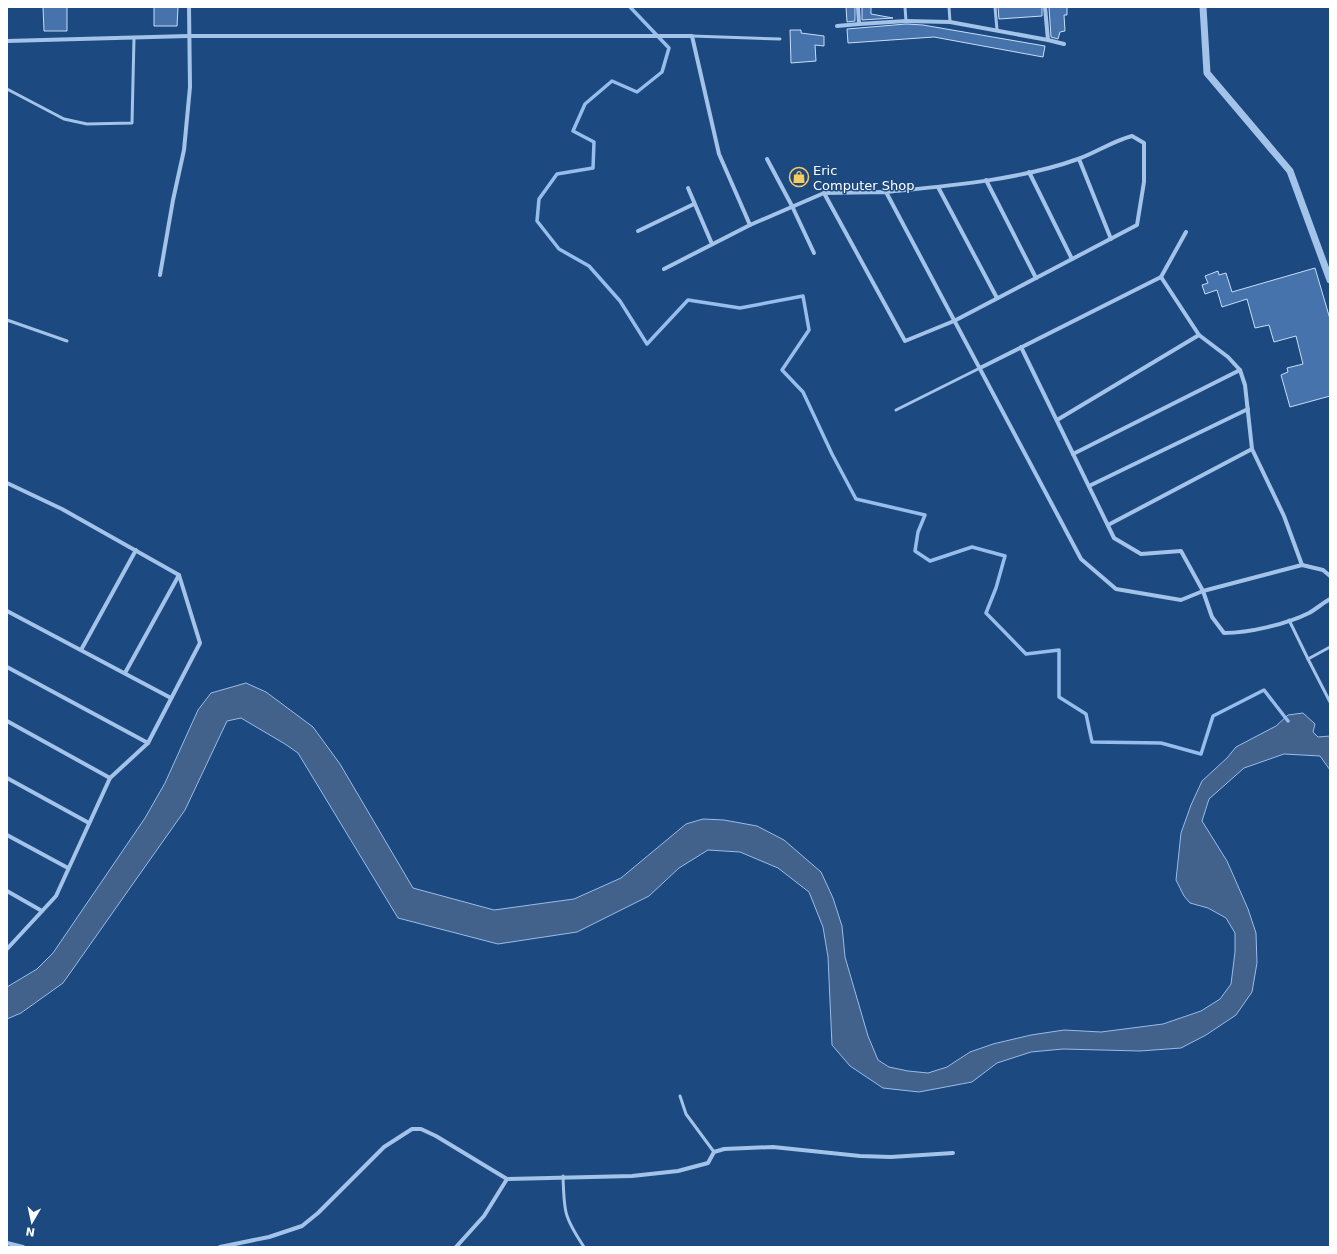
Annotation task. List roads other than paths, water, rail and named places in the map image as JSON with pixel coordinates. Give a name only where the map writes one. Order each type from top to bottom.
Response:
[{"type":"street","points":[[160,275],[173,200],[184,150],[190,87],[188,36],[189,7]]},
{"type":"street","points":[[858,7],[859,24]]},
{"type":"street","points":[[1045,7],[1048,40]]},
{"type":"street","points":[[1203,7],[1207,73],[1290,171],[1330,280]]},
{"type":"street","points":[[837,26],[906,21],[950,22],[1064,44]]},
{"type":"street","points":[[7,41],[188,36],[692,36],[719,154],[750,225]]},
{"type":"street","points":[[664,269],[750,225],[824,193],[886,192],[938,187],[986,180],[1029,172],[1079,159],[1120,139],[1132,136],[1144,143],[1144,182],[1138,224],[954,321],[905,341],[824,193]]},
{"type":"street","points":[[767,159],[792,206],[814,253]]},
{"type":"street","points":[[1079,159],[1111,239]]},
{"type":"street","points":[[1029,172],[1072,259]]},
{"type":"street","points":[[986,180],[1036,278]]},
{"type":"street","points":[[938,187],[997,298]]},
{"type":"street","points":[[688,188],[712,244]]},
{"type":"street","points":[[886,192],[1081,558],[1116,589],[1181,600],[1203,591],[1302,565],[1323,570],[1330,576]]},
{"type":"street","points":[[638,232],[694,204]]},
{"type":"street","points":[[980,368],[1161,277],[1186,232]]},
{"type":"street","points":[[1161,277],[1199,335],[1228,357],[1240,370],[1245,385],[1252,449],[1284,516],[1302,565]]},
{"type":"street","points":[[1057,420],[1199,335]]},
{"type":"street","points":[[1021,347],[1114,538],[1141,554],[1181,551],[1203,591],[1212,617],[1224,633],[1242,633],[1289,620],[1309,613],[1330,599]]},
{"type":"street","points":[[1073,454],[1240,370]]},
{"type":"street","points":[[1089,486],[1248,409]]},
{"type":"street","points":[[1108,525],[1252,449]]},
{"type":"street","points":[[7,483],[62,509],[179,575],[200,644],[148,743],[110,778],[56,896],[7,948]]},
{"type":"street","points":[[82,650],[136,550]]},
{"type":"street","points":[[125,673],[179,575]]},
{"type":"street","points":[[7,611],[171,698]]},
{"type":"street","points":[[7,667],[148,743]]},
{"type":"street","points":[[7,721],[110,778]]},
{"type":"street","points":[[7,778],[89,823]]},
{"type":"street","points":[[7,835],[68,868]]},
{"type":"street","points":[[7,891],[42,911]]},
{"type":"street","points":[[220,1247],[236,1245],[269,1237],[302,1226],[318,1213],[384,1147],[412,1129],[421,1129],[436,1136],[507,1179],[563,1176],[632,1176],[678,1171],[708,1163],[714,1152],[724,1149],[773,1147],[860,1156],[891,1157],[953,1152]]},
{"type":"street","points":[[456,1247],[484,1216],[507,1179]]},
{"type":"street","points":[[7,1243],[23,1247]]},
{"type":"lane","points":[[905,7],[906,21]]},
{"type":"lane","points":[[949,7],[950,22]]},
{"type":"lane","points":[[995,7],[997,30]]},
{"type":"lane","points":[[692,36],[780,39]]},
{"type":"lane","points":[[7,89],[64,119],[87,124],[128,125],[132,123],[134,38]]},
{"type":"lane","points":[[7,320],[67,341]]},
{"type":"lane","points":[[896,410],[980,368]]},
{"type":"lane","points":[[1289,620],[1330,702]]},
{"type":"lane","points":[[1308,659],[1330,647]]},
{"type":"lane","points":[[680,1096],[686,1114],[714,1152]]},
{"type":"lane","points":[[563,1176],[564,1210],[569,1224],[584,1247]]},
{"type":"water","points":[[246,683],[266,692],[313,727],[340,764],[413,888],[494,910],[574,899],[621,878],[686,824],[703,819],[724,820],[757,826],[784,840],[821,872],[833,898],[842,926],[845,957],[868,1036],[878,1060],[889,1067],[928,1073],[947,1067],[970,1052],[993,1044],[1031,1035],[1064,1030],[1101,1032],[1163,1024],[1201,1011],[1220,999],[1231,984],[1235,952],[1235,933],[1226,918],[1208,908],[1190,903],[1184,896],[1176,880],[1181,833],[1191,805],[1202,781],[1227,758],[1236,747],[1276,726],[1288,715],[1303,713],[1315,724],[1313,732],[1318,737],[1330,736],[1330,770],[1320,756],[1284,754],[1244,768],[1209,799],[1202,821],[1227,861],[1248,909],[1256,933],[1257,963],[1252,992],[1236,1015],[1206,1035],[1181,1048],[1140,1051],[1063,1049],[1031,1052],[997,1063],[972,1082],[919,1092],[883,1088],[850,1066],[832,1045],[828,957],[823,927],[809,892],[778,868],[740,852],[708,850],[679,868],[649,896],[577,932],[498,944],[398,918],[298,753],[241,718],[227,721],[185,810],[63,983],[21,1013],[7,1019],[7,987],[37,969],[53,953],[145,818],[165,783],[198,710],[211,693]]},
{"type":"waterway","points":[[630,7],[669,48],[662,72],[637,92],[612,81],[585,104],[573,131],[594,142],[593,168],[557,174],[539,199],[537,221],[559,249],[589,266],[620,301],[647,344],[688,300],[740,308],[803,296],[809,330],[782,370],[803,392],[832,454],[856,499],[925,515],[918,532],[915,551],[930,561],[972,547],[1005,556],[996,588],[986,613],[1026,654],[1059,650],[1059,697],[1086,714],[1092,742],[1161,743],[1201,754],[1213,716],[1264,690],[1288,721]]},
{"type":"place","name":"Eric Computer Shop","points":[[799,177]]}]
